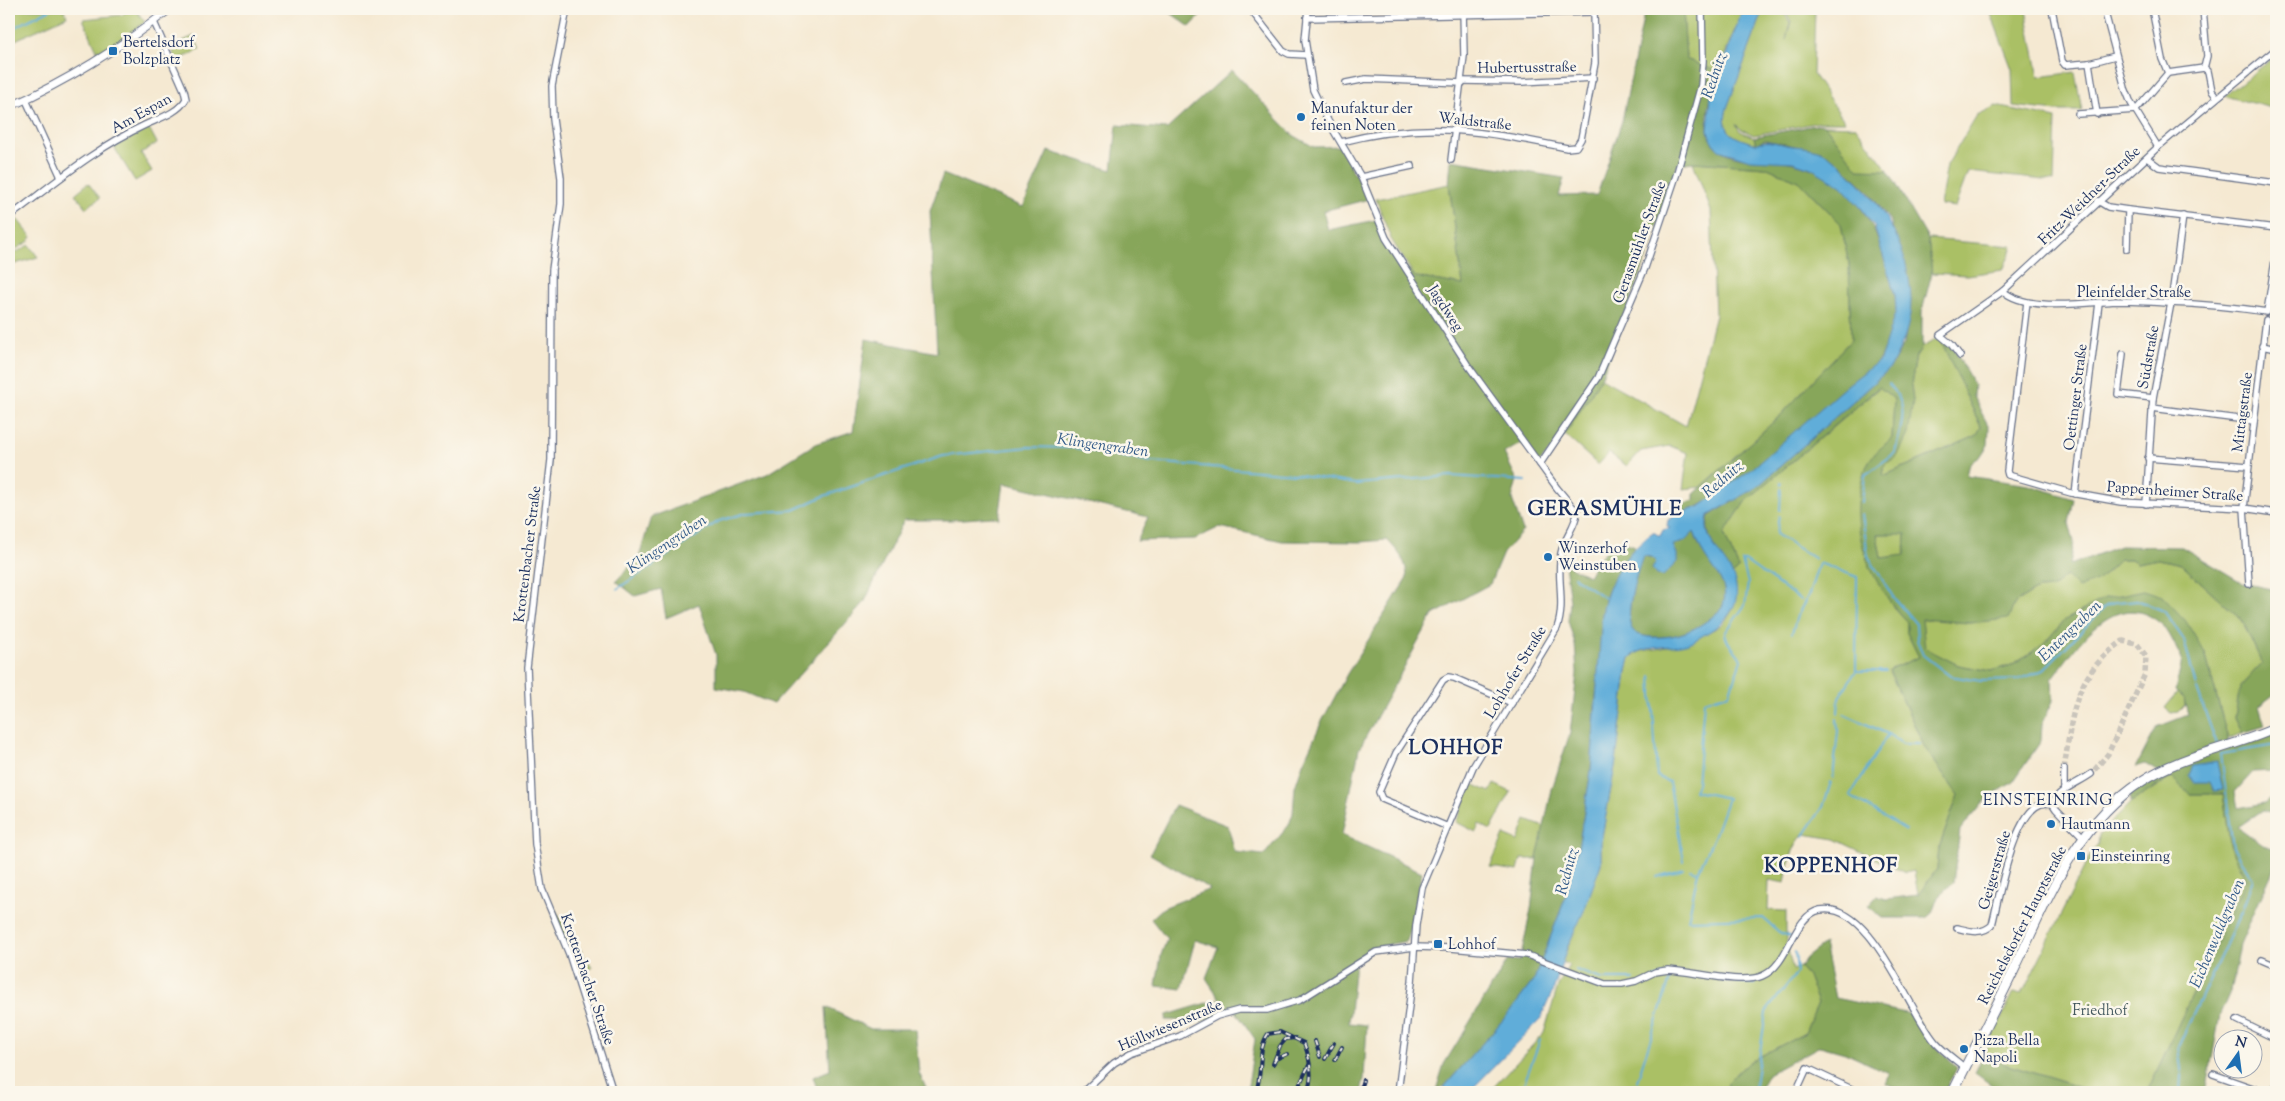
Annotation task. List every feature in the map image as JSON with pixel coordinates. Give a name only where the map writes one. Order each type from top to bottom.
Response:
[{"type":"main road","name":"Reichelsdorfer Hauptstraße","points":[[1953,1092],[2066,864],[2083,837],[2109,807],[2141,782],[2180,761],[2276,728]]},
{"type":"street","points":[[9,107],[59,84],[113,51],[170,9]]},
{"type":"street","name":"Krottenbacher Straße","points":[[567,9],[552,86],[553,119],[561,186],[561,204],[552,270],[551,460],[532,618],[528,677],[537,868],[542,889],[569,954],[613,1092]]},
{"type":"street","points":[[1250,9],[1282,51],[1289,54],[1306,55]]},
{"type":"street","name":"Jagdweg","points":[[1308,9],[1306,55],[1313,90],[1328,121],[1361,177],[1395,254],[1467,364],[1577,512],[1577,518]]},
{"type":"street","name":"Gerasmühler Straße","points":[[1540,464],[1598,378],[1645,268],[1677,173],[1701,85],[1703,61],[1702,9]]},
{"type":"street","points":[[2052,9],[2063,64],[2069,66],[2089,63],[2115,56]]},
{"type":"street","points":[[2104,9],[2125,88],[2158,146]]},
{"type":"street","points":[[2152,9],[2162,59],[2168,73]]},
{"type":"street","points":[[2203,9],[2207,56],[2204,68]]},
{"type":"street","points":[[1307,18],[1463,12],[1594,10],[1596,56],[1593,78]]},
{"type":"street","points":[[1451,160],[1462,82],[1464,56],[1463,12]]},
{"type":"street","name":"Am Espan","points":[[9,217],[61,177],[130,132],[181,107],[186,99],[184,90],[154,22]]},
{"type":"street","name":"Fritz-Weidner-Straße","points":[[1960,356],[1952,344],[1940,334],[2004,292],[2158,146],[2216,96],[2276,49]]},
{"type":"street","points":[[2089,63],[2097,114]]},
{"type":"street","points":[[2078,114],[2136,110],[2168,73],[2204,68]]},
{"type":"street","points":[[2204,68],[2208,71],[2212,91],[2216,96]]},
{"type":"street","name":"Hubertusstraße","points":[[1346,83],[1366,79],[1522,82],[1593,78]]},
{"type":"street","name":"Waldstraße","points":[[1341,142],[1399,130],[1454,129],[1494,133],[1567,148],[1576,147],[1581,139],[1593,78]]},
{"type":"street","points":[[26,100],[61,177]]},
{"type":"street","points":[[2147,158],[2159,167],[2276,183]]},
{"type":"street","points":[[1361,177],[1412,166]]},
{"type":"street","points":[[2098,201],[2108,207],[2276,228]]},
{"type":"street","points":[[2127,249],[2128,210]]},
{"type":"street","name":"Südstraße","points":[[2146,504],[2153,398],[2183,216]]},
{"type":"street","points":[[2274,284],[2276,254]]},
{"type":"street","name":"Pleinfelder Straße","points":[[2004,292],[2008,296],[2027,302],[2219,305],[2267,312],[2274,284]]},
{"type":"street","name":"Pappenheimer Straße","points":[[2027,302],[2007,471],[2011,476],[2075,494],[2121,502],[2244,508],[2276,513]]},
{"type":"street","name":"Oettinger Straße","points":[[2075,494],[2099,302]]},
{"type":"street","name":"Mittagstraße","points":[[2249,584],[2244,508],[2266,320]]},
{"type":"street","points":[[2262,346],[2276,349]]},
{"type":"street","points":[[2123,354],[2118,394],[2153,398]]},
{"type":"street","points":[[2152,408],[2254,421]]},
{"type":"street","points":[[2148,458],[2248,466]]},
{"type":"street","name":"Lohhofer Straße","points":[[1398,1092],[1422,888],[1474,767],[1559,621],[1562,603],[1559,574],[1562,551],[1568,533],[1577,518]]},
{"type":"street","points":[[1448,827],[1382,799],[1378,792],[1396,753],[1443,680],[1448,677],[1512,703]]},
{"type":"street","points":[[2064,769],[2064,789]]},
{"type":"street","points":[[2083,837],[2052,803],[2064,789],[2076,785],[2091,774]]},
{"type":"street","name":"Geigerstraße","points":[[1957,928],[1980,932],[1987,930],[1992,925],[2017,831],[2030,812],[2040,804],[2052,803]]},
{"type":"street","name":"Höllwiesenstraße","points":[[1082,1092],[1114,1063],[1131,1053],[1180,1036],[1217,1016],[1239,1010],[1267,1010],[1300,1000],[1376,952],[1414,947],[1451,948],[1531,956],[1605,984],[1636,982],[1655,972],[1668,970],[1749,980],[1762,976],[1780,961],[1802,923],[1810,915],[1818,910],[1830,909],[1844,912],[1864,930],[1880,952],[1936,1042],[1965,1068]]},
{"type":"street","points":[[2262,960],[2276,966]]},
{"type":"street","points":[[2236,1020],[2276,1039]]},
{"type":"street","points":[[1796,1092],[1807,1068],[1858,1092]]},
{"type":"street","points":[[2224,1078],[2264,1092]]},
{"type":"street","points":[[2274,1092],[2276,1086]]},
{"type":"green space","points":[[9,9],[64,9],[67,16],[9,43]]},
{"type":"green space","points":[[130,9],[135,9],[145,22],[99,55],[83,19],[122,15]]},
{"type":"green space","points":[[1165,9],[1207,9],[1190,27]]},
{"type":"green space","points":[[1645,9],[1683,9],[1686,59],[1718,72],[1708,113],[1709,135],[1713,144],[1720,150],[1733,156],[1784,161],[1810,168],[1841,186],[1860,207],[1878,240],[1894,290],[1896,307],[1894,322],[1883,353],[1874,365],[1828,402],[1775,451],[1738,481],[1699,506],[1678,514],[1682,504],[1694,500],[1694,494],[1781,415],[1851,340],[1849,264],[1841,224],[1799,181],[1765,167],[1693,162],[1678,164],[1642,270],[1601,378],[1565,435],[1539,463],[1522,443],[1504,453],[1517,480],[1512,499],[1523,531],[1503,553],[1490,584],[1433,615],[1359,749],[1342,835],[1422,872],[1407,941],[1376,947],[1355,962],[1349,1023],[1367,1025],[1364,1079],[1361,1092],[1247,1092],[1255,1039],[1234,1009],[1202,1021],[1166,1020],[1167,1015],[1220,999],[1206,978],[1218,947],[1195,940],[1182,989],[1156,986],[1161,955],[1167,939],[1151,919],[1163,908],[1210,889],[1150,854],[1175,805],[1228,826],[1235,852],[1264,855],[1289,825],[1293,813],[1295,787],[1303,763],[1321,723],[1347,674],[1407,578],[1407,572],[1401,557],[1387,540],[1360,542],[1282,541],[1220,527],[1195,539],[1137,541],[1148,517],[1004,483],[999,519],[992,517],[951,520],[904,520],[864,603],[773,704],[744,692],[716,687],[716,655],[699,604],[666,618],[661,589],[635,596],[616,581],[639,557],[651,517],[767,474],[815,444],[853,431],[866,339],[937,353],[930,211],[943,174],[1023,207],[1048,151],[1112,170],[1117,125],[1167,129],[1232,70],[1293,135],[1314,147],[1339,146],[1369,199],[1323,211],[1328,230],[1376,220],[1383,241],[1415,277],[1463,285],[1449,184],[1451,160],[1564,178],[1559,196],[1597,195],[1622,121]]},
{"type":"green space","points":[[1683,9],[1743,9],[1718,72],[1686,59]]},
{"type":"green space","points":[[1764,9],[1781,9],[1790,22],[1786,40],[1791,21],[1783,9],[1815,9],[1813,74],[1845,122],[1820,122],[1754,135],[1741,129],[1736,124],[1740,131],[1754,137],[1756,144],[1731,134],[1726,124],[1727,108]]},
{"type":"green space","points":[[1989,9],[2004,12],[2026,10],[2039,77],[2075,72],[2082,111],[2056,111],[2013,106],[2012,69]]},
{"type":"green space","points":[[194,36],[200,50],[176,61],[171,46]]},
{"type":"green space","points":[[2273,58],[2276,59],[2276,109],[2224,96]]},
{"type":"green space","points":[[1996,106],[2056,118],[2054,181],[1968,172],[1955,207],[1940,205],[1947,165],[1977,115]]},
{"type":"green space","points":[[1821,124],[1825,125],[1858,169],[1888,170],[1928,239],[1932,273],[1922,311],[1922,347],[1916,356],[1911,385],[1913,401],[1908,434],[1897,457],[1885,464],[1883,476],[1976,436],[1981,427],[1941,341],[1954,349],[1974,385],[1973,396],[1989,427],[1988,445],[1980,457],[1970,463],[1967,476],[2029,485],[2074,499],[2069,523],[2074,542],[2070,565],[2120,546],[2182,547],[2243,583],[2276,590],[2276,693],[2259,706],[2265,726],[2242,733],[2235,717],[2240,687],[2262,663],[2242,620],[2181,564],[2159,559],[2137,563],[2131,559],[2120,559],[2097,581],[2078,588],[2066,576],[2053,588],[2038,589],[2015,603],[2008,619],[1970,623],[1922,619],[1925,648],[1958,665],[1991,671],[2015,664],[2042,645],[2065,620],[2105,598],[2144,590],[2162,596],[2185,620],[2205,653],[2230,747],[2276,731],[2276,771],[2253,772],[2235,792],[2238,808],[2265,803],[2276,794],[2276,814],[2263,810],[2238,827],[2263,845],[2276,849],[2276,864],[2240,944],[2232,987],[2220,1015],[2218,1028],[2212,1028],[2212,1059],[2206,1092],[2147,1092],[2246,879],[2231,850],[2223,794],[2190,794],[2172,777],[2131,802],[2130,795],[2160,773],[2145,764],[2136,767],[2157,727],[2188,715],[2184,699],[2175,691],[2182,660],[2164,626],[2143,613],[2127,611],[2112,616],[2098,625],[2073,652],[2052,679],[2053,701],[2042,724],[2041,741],[2013,782],[1984,801],[1960,830],[1953,883],[1938,897],[1932,913],[1926,918],[1883,918],[1868,906],[1877,896],[1886,899],[1918,895],[1937,869],[1939,848],[1958,795],[1925,748],[1889,670],[1919,657],[1907,633],[1907,622],[1893,605],[1870,568],[1863,548],[1859,527],[1858,506],[1861,484],[1870,460],[1892,438],[1894,399],[1879,387],[1745,502],[1724,534],[1739,569],[1732,575],[1714,547],[1708,532],[1708,524],[1709,516],[1757,487],[1890,368],[1904,344],[1911,301],[1891,222],[1868,191],[1837,161],[1824,152],[1765,140],[1756,144],[1754,137]],"holes":[[[1877,534],[1906,534],[1905,555],[1881,558]]]},
{"type":"green space","points":[[1825,125],[1855,126],[1888,170],[1858,170]]},
{"type":"green space","points":[[149,128],[157,143],[141,153],[152,171],[135,181],[114,147]]},
{"type":"green space","points":[[1693,162],[1765,167],[1799,181],[1841,224],[1849,264],[1851,340],[1781,415],[1701,487],[1683,489],[1688,453],[1670,446],[1641,451],[1627,466],[1609,453],[1598,465],[1565,435],[1601,378],[1686,426],[1715,315],[1711,211]]},
{"type":"green space","points":[[88,183],[100,198],[86,208],[75,194]]},
{"type":"green space","points":[[1449,184],[1463,285],[1415,277],[1391,239],[1376,199]]},
{"type":"green space","points":[[17,219],[32,237],[28,242],[16,249],[9,237],[9,225]]},
{"type":"green space","points":[[1928,239],[2013,246],[2003,270],[1968,275],[1932,273]]},
{"type":"green space","points":[[29,245],[38,257],[9,266],[9,254]]},
{"type":"green space","points":[[1937,339],[1941,341],[1981,427],[1976,436],[1883,476],[1885,464],[1913,401],[1911,385],[1916,356],[1922,347]]},
{"type":"green space","points":[[1880,387],[1894,399],[1892,438],[1869,461],[1860,492],[1893,607],[1907,622],[1907,633],[1919,657],[1889,670],[1925,748],[1958,795],[1939,848],[1937,869],[1918,895],[1914,871],[1905,873],[1835,839],[1804,834],[1793,851],[1785,883],[1769,880],[1768,910],[1786,911],[1786,942],[1793,970],[1800,967],[1808,976],[1818,1003],[1805,1033],[1749,1062],[1728,1082],[1727,1092],[1489,1092],[1544,1033],[1558,986],[1569,965],[1562,962],[1601,864],[1601,842],[1616,761],[1630,658],[1641,651],[1663,648],[1699,636],[1724,623],[1734,604],[1735,589],[1732,575],[1739,569],[1724,534],[1745,502]]},
{"type":"green space","points":[[1694,531],[1699,545],[1723,584],[1724,599],[1722,608],[1698,626],[1680,634],[1647,637],[1636,633],[1631,627],[1630,612],[1635,581],[1643,556],[1651,557],[1656,562],[1677,554],[1672,545]]},
{"type":"green space","points":[[1906,533],[1905,556],[1881,558],[1877,534]]},
{"type":"green space","points":[[1624,542],[1635,546],[1620,567],[1605,598],[1591,771],[1579,843],[1565,899],[1534,980],[1510,1012],[1445,1086],[1436,1090],[1444,1064],[1508,960],[1520,961],[1531,909],[1537,858],[1552,789],[1570,733],[1577,673],[1575,644],[1568,621],[1570,602],[1565,564],[1588,576],[1602,554]]},
{"type":"green space","points":[[2120,559],[2131,559],[2137,563],[2159,559],[2181,564],[2242,620],[2262,663],[2240,687],[2235,717],[2242,733],[2228,739],[2205,653],[2162,596],[2065,620],[2042,645],[2015,664],[1991,671],[1958,665],[1924,648],[1922,618],[1970,623],[2015,603],[2038,589],[2053,588],[2067,575],[2097,581]]},
{"type":"green space","points":[[2177,693],[2184,699],[2185,705],[2178,712],[2171,713],[2165,708]]},
{"type":"green space","name":"Friedhof","points":[[2173,777],[2190,794],[2223,794],[2231,850],[2246,879],[2147,1092],[2095,1092],[1982,1057],[2014,992],[2022,994],[2093,849],[2098,844],[2099,835],[2131,802]]},
{"type":"green space","points":[[1472,784],[1490,792],[1494,784],[1511,792],[1491,830],[1479,824],[1476,832],[1456,822]]},
{"type":"green space","points":[[1526,820],[1544,827],[1537,859],[1521,859],[1518,871],[1490,867],[1504,835],[1518,841]]},
{"type":"green space","points":[[552,905],[592,968],[578,975]]},
{"type":"green space","points":[[1824,944],[1835,998],[1915,1015],[1933,1043],[1957,1068],[1944,1092],[1907,1092],[1885,1083],[1889,1073],[1845,1053],[1820,1046],[1768,1074],[1758,1092],[1727,1092],[1728,1082],[1749,1062],[1805,1033],[1818,1003],[1808,976],[1800,967],[1806,958]]},
{"type":"green space","points":[[826,1007],[871,1029],[915,1029],[919,1073],[928,1092],[818,1092],[813,1077],[830,1070]]},
{"type":"green space","points":[[1982,1057],[2095,1092],[2001,1092],[1975,1073]]},
{"type":"water","points":[[1743,9],[1764,9],[1727,108],[1725,117],[1728,129],[1736,137],[1756,144],[1770,142],[1823,152],[1838,162],[1865,189],[1886,217],[1901,248],[1906,264],[1911,300],[1908,327],[1890,368],[1757,487],[1708,516],[1707,526],[1709,535],[1734,577],[1737,595],[1732,609],[1723,622],[1692,642],[1649,649],[1630,658],[1616,761],[1601,842],[1601,864],[1584,911],[1567,948],[1554,988],[1540,1020],[1469,1092],[1444,1092],[1445,1086],[1510,1012],[1534,980],[1565,899],[1579,843],[1591,771],[1602,614],[1613,579],[1619,568],[1634,549],[1653,532],[1660,536],[1663,530],[1670,528],[1667,526],[1668,520],[1678,514],[1699,507],[1752,469],[1846,386],[1880,360],[1896,310],[1895,295],[1874,226],[1862,209],[1841,186],[1811,168],[1793,162],[1750,160],[1719,150],[1711,141],[1708,130],[1711,96]],"holes":[[[1694,532],[1702,551],[1723,584],[1724,599],[1722,608],[1698,626],[1680,634],[1647,637],[1636,633],[1631,627],[1630,612],[1635,581],[1643,556],[1651,557],[1656,562],[1652,569],[1657,575],[1663,576],[1677,562],[1677,554],[1673,545],[1684,542]]]},
{"type":"water","points":[[2217,762],[2223,790],[2214,791],[2210,782],[2194,782],[2189,775],[2193,766]]},
{"type":"waterway","points":[[9,30],[51,9]]},
{"type":"waterway","name":"Entengraben","points":[[1862,502],[1865,475],[1895,453],[1900,434],[1902,409],[1896,392],[1889,384]]},
{"type":"waterway","name":"Klingengraben","points":[[617,589],[719,521],[746,513],[794,510],[824,496],[943,456],[1028,447],[1076,448],[1152,462],[1295,474],[1356,484],[1451,476],[1526,481]]},
{"type":"waterway","points":[[1780,510],[1781,489]]},
{"type":"waterway","name":"Entengraben","points":[[1862,514],[1868,556],[1893,597],[1916,624],[1917,640],[1923,655],[1950,676],[1981,681],[2017,680],[2043,670],[2106,606],[2117,602],[2137,600],[2164,611],[2184,640],[2196,686]]},
{"type":"waterway","points":[[1779,516],[1776,534],[1815,559]]},
{"type":"waterway","points":[[1790,937],[1779,932],[1763,918],[1688,920],[1698,872],[1714,837],[1728,798],[1694,791],[1697,784],[1704,701],[1729,694],[1741,660],[1728,642],[1725,633],[1745,605],[1748,583],[1742,561],[1745,561],[1801,600]]},
{"type":"waterway","points":[[1792,633],[1797,616],[1809,594],[1819,563],[1857,577],[1856,671],[1839,697],[1838,713]]},
{"type":"waterway","points":[[1574,577],[1605,598]]},
{"type":"waterway","points":[[1856,671],[1886,671]]},
{"type":"waterway","points":[[1651,676],[1657,776],[1669,782],[1684,861]]},
{"type":"waterway","name":"Entengraben","points":[[2197,689],[2217,745]]},
{"type":"waterway","points":[[1844,714],[1888,734],[1903,744],[1920,744]]},
{"type":"waterway","points":[[1833,778],[1838,731],[1837,719]]},
{"type":"waterway","points":[[1888,734],[1850,796],[1906,830]]},
{"type":"waterway","name":"Eichenwaldgraben","points":[[2181,1092],[2182,1076],[2178,1047],[2242,910],[2253,879],[2233,848],[2221,754],[2276,745]]},
{"type":"waterway","points":[[1803,837],[1823,807],[1831,782]]},
{"type":"waterway","points":[[1657,877],[1684,869]]},
{"type":"waterway","points":[[1690,870],[1698,872]]},
{"type":"waterway","points":[[1754,1092],[1766,1012],[1797,972],[1795,952]]},
{"type":"waterway","points":[[1576,970],[1601,979],[1634,979]]},
{"type":"waterway","points":[[1637,1081],[1672,973],[1676,973]]},
{"type":"waterway","points":[[1655,978],[1665,975]]},
{"type":"waterway","points":[[1720,980],[1755,984]]},
{"type":"waterway","points":[[1521,1092],[1540,1040]]},
{"type":"waterway","points":[[1630,1092],[1633,1084]]},
{"type":"tunnel","points":[[2064,769],[2073,713],[2084,683],[2106,655],[2123,641],[2137,644],[2146,656],[2145,674],[2108,754],[2091,774]]},
{"type":"railway","points":[[1256,1092],[1262,1047],[1268,1034],[1280,1032],[1304,1043],[1310,1068],[1307,1092]]},
{"type":"railway","points":[[1287,1054],[1276,1059],[1273,1064],[1280,1046],[1286,1039],[1295,1038]]},
{"type":"railway","points":[[1315,1041],[1320,1057]]},
{"type":"railway","points":[[1325,1059],[1334,1043]]},
{"type":"railway","points":[[1335,1060],[1342,1047]]},
{"type":"railway","points":[[1296,1092],[1309,1065]]},
{"type":"railway","points":[[1359,1092],[1363,1080]]},
{"type":"place","name":"Bertelsdorf Bolzplatz","points":[[113,51]]},
{"type":"place","name":"Manufaktur der feinen Noten","points":[[1301,117]]},
{"type":"place","name":"Winzerhof Weinstuben","points":[[1548,557]]},
{"type":"place","name":"Hautmann","points":[[2051,824]]},
{"type":"place","name":"Einsteinring","points":[[2081,856]]},
{"type":"place","name":"Lohhof","points":[[1438,944]]},
{"type":"place","name":"Pizza Bella Napoli","points":[[1964,1049]]},
{"type":"district","name":"GERASMÜHLE","points":[[1605,508]]},
{"type":"district","name":"LOHHOF","points":[[1456,747]]},
{"type":"district","name":"EINSTEINRING","points":[[2048,799]]},
{"type":"district","name":"KOPPENHOF","points":[[1831,865]]},
{"type":"water label","name":"Rednitz","points":[[1713,75]]},
{"type":"water label","name":"Rednitz","points":[[1722,478]]},
{"type":"water label","name":"Rednitz","points":[[1566,871]]}]
